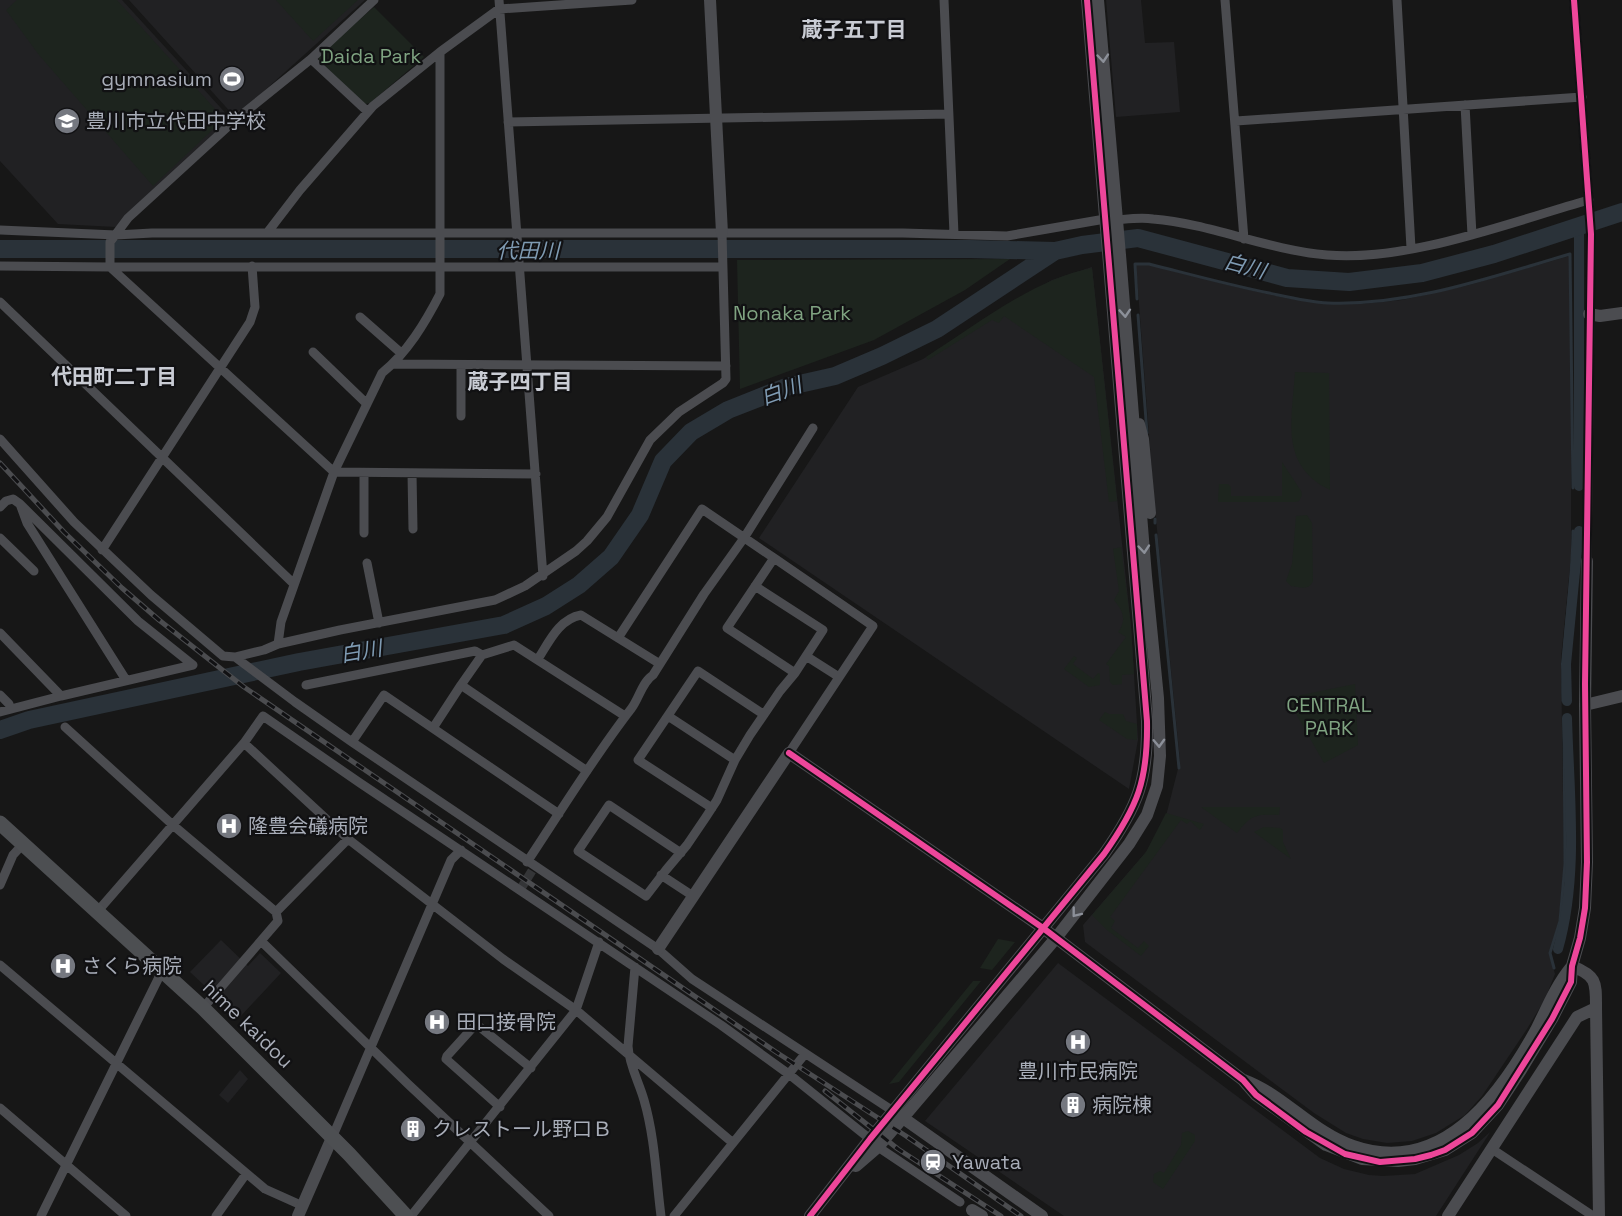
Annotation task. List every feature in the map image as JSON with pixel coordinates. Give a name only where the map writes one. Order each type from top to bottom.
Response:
[{"type":"main road","name":"hime kaidou","points":[[0,823],[203,1008],[406,1216]]},
{"type":"street","points":[[110,264],[113,239],[128,218],[234,121],[311,58],[374,0]]},
{"type":"street","points":[[267,233],[300,190],[373,106],[499,4],[632,0]]},
{"type":"street","points":[[238,659],[278,644],[495,600],[543,576],[576,551],[600,526],[650,440],[678,412],[726,379],[711,0]]},
{"type":"street","points":[[944,0],[954,234]]},
{"type":"street","points":[[898,1114],[1056,938],[1134,837],[1147,815],[1158,779],[1160,756],[1158,698],[1120,255],[1111,224],[1087,0]]},
{"type":"street","points":[[810,1216],[898,1114],[1043,928],[1104,854],[1129,816],[1145,776],[1148,721],[1107,257],[1111,224],[1098,0]]},
{"type":"street","points":[[1225,0],[1244,239]]},
{"type":"street","points":[[1397,0],[1411,248]]},
{"type":"street","points":[[789,753],[1043,928],[1243,1080],[1256,1095],[1306,1132],[1345,1154],[1380,1162],[1415,1159],[1445,1150],[1472,1133],[1498,1105],[1552,1019],[1571,982],[1572,966],[1585,908],[1587,862],[1585,705],[1591,234],[1574,0]]},
{"type":"street","points":[[499,4],[543,576]]},
{"type":"street","points":[[278,644],[281,622],[334,472],[382,373],[393,364],[424,324],[440,294],[440,52]]},
{"type":"street","points":[[311,58],[368,112]]},
{"type":"street","points":[[1236,121],[1582,97]]},
{"type":"street","points":[[1465,105],[1472,235]]},
{"type":"street","points":[[508,122],[949,114]]},
{"type":"street","points":[[0,230],[113,239],[152,233],[439,237],[954,234],[1007,236],[1151,218],[1182,223],[1286,250],[1329,255],[1369,255],[1472,235],[1589,200]]},
{"type":"street","points":[[0,266],[110,264],[252,267],[722,263]]},
{"type":"street","points":[[110,264],[334,472],[536,474]]},
{"type":"street","points":[[102,550],[250,322],[255,307],[252,267]]},
{"type":"street","points":[[0,302],[294,584]]},
{"type":"street","points":[[1589,314],[1600,316],[1622,313]]},
{"type":"street","points":[[360,317],[401,353]]},
{"type":"street","points":[[313,352],[367,404]]},
{"type":"street","points":[[393,364],[527,367],[726,366]]},
{"type":"street","points":[[461,365],[461,416]]},
{"type":"street","points":[[1131,388],[1143,439],[1150,513]]},
{"type":"street","points":[[527,862],[639,697],[704,594],[744,538],[813,428]]},
{"type":"street","points":[[0,439],[102,550],[151,595],[224,656],[238,659],[352,742],[658,949],[692,979],[898,1114],[1042,1216]]},
{"type":"street","points":[[364,473],[364,533]]},
{"type":"street","points":[[412,473],[412,529]]},
{"type":"street","points":[[0,507],[6,501],[13,499],[20,504],[138,621],[193,665],[0,712]]},
{"type":"street","points":[[20,504],[27,523],[126,680]]},
{"type":"street","points":[[618,638],[702,509],[873,626],[658,949]]},
{"type":"street","points":[[0,538],[34,571]]},
{"type":"street","points":[[774,558],[727,628],[795,673]]},
{"type":"street","points":[[367,563],[379,623]]},
{"type":"street","points":[[681,853],[609,805],[578,851],[646,896],[681,853],[712,808],[735,760],[763,714],[795,673],[823,630],[755,586]]},
{"type":"street","points":[[538,659],[561,626],[573,616],[581,615],[660,664]]},
{"type":"street","points":[[0,633],[61,696]]},
{"type":"street","points":[[433,728],[482,655],[514,645],[625,717]]},
{"type":"street","points":[[306,686],[475,651],[482,655]]},
{"type":"street","points":[[806,656],[839,677]]},
{"type":"street","points":[[712,808],[638,760],[698,671],[763,714]]},
{"type":"street","points":[[461,685],[587,771]]},
{"type":"street","points":[[0,695],[9,704]]},
{"type":"street","points":[[352,742],[384,695],[559,813]]},
{"type":"street","points":[[1585,705],[1622,696]]},
{"type":"street","points":[[97,912],[174,826],[264,716],[721,1025],[790,1075],[874,1143],[960,1202]]},
{"type":"street","points":[[668,716],[735,760]]},
{"type":"street","points":[[65,727],[174,826],[276,912],[278,921],[203,1008]]},
{"type":"street","points":[[244,743],[348,839],[503,959],[576,1010],[733,1143]]},
{"type":"street","points":[[276,912],[348,839]]},
{"type":"street","points":[[0,885],[13,855],[23,844]]},
{"type":"street","points":[[0,964],[246,1174],[301,1211],[452,860],[461,850]]},
{"type":"street","points":[[661,875],[693,896]]},
{"type":"street","points":[[261,941],[549,1216]]},
{"type":"street","points":[[411,1216],[576,1010],[599,942]]},
{"type":"street","points":[[1572,966],[1587,973],[1594,981],[1596,988],[1599,1216]]},
{"type":"street","points":[[635,967],[628,1056],[644,1100],[654,1145],[661,1216]]},
{"type":"street","points":[[41,1216],[162,971]]},
{"type":"street","points":[[1448,1216],[1577,1017],[1596,1008]]},
{"type":"street","points":[[500,1107],[446,1059],[447,1056],[476,1024],[531,1068]]},
{"type":"street","points":[[675,1216],[806,1054]]},
{"type":"street","points":[[0,1108],[126,1216]]},
{"type":"street","points":[[1492,1149],[1593,1216]]},
{"type":"street","points":[[216,1216],[246,1174]]},
{"type":"shaded area","points":[[0,0],[122,0],[231,119],[116,227],[58,224],[0,161]]},
{"type":"shaded area","points":[[129,0],[365,0],[235,117]]},
{"type":"shaded area","points":[[1106,0],[1141,0],[1145,43],[1174,42],[1180,112],[1116,117]]},
{"type":"shaded area","points":[[1569,256],[1571,557],[1561,658],[1564,864],[1559,920],[1549,953],[1555,974],[1545,999],[1527,1029],[1482,1096],[1465,1115],[1436,1133],[1412,1141],[1387,1143],[1363,1139],[1346,1133],[1314,1113],[1085,942],[1083,925],[1146,852],[1158,832],[1166,816],[1180,761],[1154,499],[1136,265],[1149,265],[1286,298],[1327,304],[1361,304],[1402,300],[1469,285]]},
{"type":"shaded area","points":[[1092,267],[1131,626],[1138,740],[1129,789],[759,538],[858,387],[923,359],[1052,280]]},
{"type":"shaded area","points":[[221,940],[248,966],[260,953],[281,973],[239,1018],[190,972]]},
{"type":"shaded area","name":"豊川市民病院","points":[[1058,963],[1320,1158],[1344,1169],[1383,1176],[1415,1174],[1459,1155],[1490,1132],[1436,1216],[1064,1216],[925,1121]]},
{"type":"shaded area","points":[[240,1070],[248,1079],[228,1103],[219,1095]]},
{"type":"green space","points":[[17,0],[117,0],[224,119],[153,186],[39,55],[6,10]]},
{"type":"green space","points":[[276,0],[358,0],[313,41]]},
{"type":"green space","name":"Daida Park","points":[[374,7],[424,57],[370,103],[365,104],[319,61],[319,55]]},
{"type":"green space","name":"Nonaka Park","points":[[1010,259],[965,290],[874,340],[740,389],[737,260]]},
{"type":"green space","points":[[1092,268],[1117,501],[1109,502],[1094,377],[1004,316],[999,323],[992,320],[928,360],[926,357],[1027,293],[1049,282]]},
{"type":"green space","points":[[1295,372],[1329,373],[1330,490],[1314,480],[1303,468],[1296,454],[1291,424]]},
{"type":"green space","points":[[1282,462],[1301,491],[1299,501],[1218,502],[1219,484],[1228,484],[1231,487],[1231,496],[1282,496]]},
{"type":"green space","points":[[1307,515],[1312,523],[1313,581],[1307,587],[1291,586],[1286,581],[1292,564],[1296,516]]},
{"type":"green space","points":[[1121,547],[1131,626],[1134,674],[1122,675],[1122,684],[1113,685],[1110,682],[1109,666],[1106,664],[1126,637],[1118,632],[1123,616],[1114,600],[1119,591],[1113,549]]},
{"type":"green space","points":[[1074,656],[1077,658],[1073,664],[1093,679],[1098,673],[1100,674],[1100,685],[1089,687],[1064,669]]},
{"type":"green space","name":"CENTRAL PARK","points":[[1355,684],[1358,745],[1324,763],[1287,698]]},
{"type":"green space","points":[[1105,712],[1123,714],[1126,721],[1137,724],[1137,740],[1127,739],[1099,720]]},
{"type":"green space","points":[[1201,807],[1280,807],[1279,815],[1255,816],[1237,833]]},
{"type":"green space","points":[[1166,813],[1204,824],[1200,830],[1190,821],[1187,824],[1181,820],[1110,917],[1115,921],[1111,928],[1138,948],[1144,941],[1149,946],[1141,956],[1107,930],[1092,915],[1146,852]]},
{"type":"green space","points":[[1264,827],[1281,828],[1283,842],[1291,859],[1254,832]]},
{"type":"green space","points":[[998,939],[1015,942],[992,970],[980,968]]},
{"type":"green space","points":[[973,981],[981,981],[899,1082],[889,1084]]},
{"type":"green space","points":[[1188,1131],[1195,1135],[1195,1141],[1163,1189],[1153,1182],[1154,1174],[1160,1171],[1164,1173],[1181,1145],[1182,1133]]},
{"type":"waterway","name":"白川","points":[[0,730],[29,720],[299,662],[504,625],[546,606],[579,585],[611,557],[640,515],[663,461],[691,432],[728,410],[786,387],[835,376],[937,329],[1055,251],[1138,238],[1287,278],[1349,282],[1422,273],[1494,254],[1622,212]]},
{"type":"waterway","points":[[1579,227],[1579,486]]},
{"type":"waterway","name":"代田川","points":[[0,249],[970,249],[1055,251]]},
{"type":"waterway","points":[[1137,299],[1135,264],[1149,264],[1306,300],[1359,303],[1390,300],[1451,288],[1570,254],[1573,488]]},
{"type":"waterway","points":[[1138,315],[1147,433]]},
{"type":"waterway","points":[[1563,701],[1573,531]]},
{"type":"waterway","points":[[1567,701],[1566,664],[1579,531]]},
{"type":"waterway","points":[[1156,535],[1179,768]]},
{"type":"waterway","points":[[1558,949],[1569,892],[1571,863],[1567,718]]},
{"type":"waterway","points":[[1554,968],[1550,953],[1560,921],[1565,864],[1564,719]]},
{"type":"tunnel","points":[[520,890],[535,866]]},
{"type":"railway","points":[[0,463],[64,532],[122,588],[244,687],[776,1052],[906,1136],[1021,1216]]},
{"type":"railway","points":[[825,1091],[898,1149],[1001,1216]]},
{"type":"cycle path","points":[[810,1216],[870,1139],[1104,854],[1133,806],[1143,776],[1147,721],[1087,0]]},
{"type":"cycle path","points":[[789,753],[1043,928],[1243,1080],[1256,1095],[1306,1132],[1345,1154],[1380,1162],[1415,1159],[1445,1150],[1472,1133],[1498,1105],[1552,1019],[1571,982],[1572,966],[1585,908],[1587,862],[1585,684],[1591,234],[1574,0]]},
{"type":"place","name":"gymnasium","points":[[232,79]]},
{"type":"place","name":"豊川市立代田中学校","points":[[67,121]]},
{"type":"place","name":"隆豊会礒病院","points":[[229,826]]},
{"type":"place","name":"さくら病院","points":[[63,966]]},
{"type":"place","name":"田口接骨院","points":[[437,1022]]},
{"type":"place","name":"豊川市民病院","points":[[1078,1042]]},
{"type":"place","name":"病院棟","points":[[1073,1105]]},
{"type":"place","name":"クレストール野口Ｂ","points":[[413,1129]]},
{"type":"place","name":"Yawata","points":[[933,1162]]},
{"type":"district","name":"蔵子五丁目","points":[[854,29]]},
{"type":"district","name":"代田町二丁目","points":[[114,376]]},
{"type":"district","name":"蔵子四丁目","points":[[520,381]]}]
